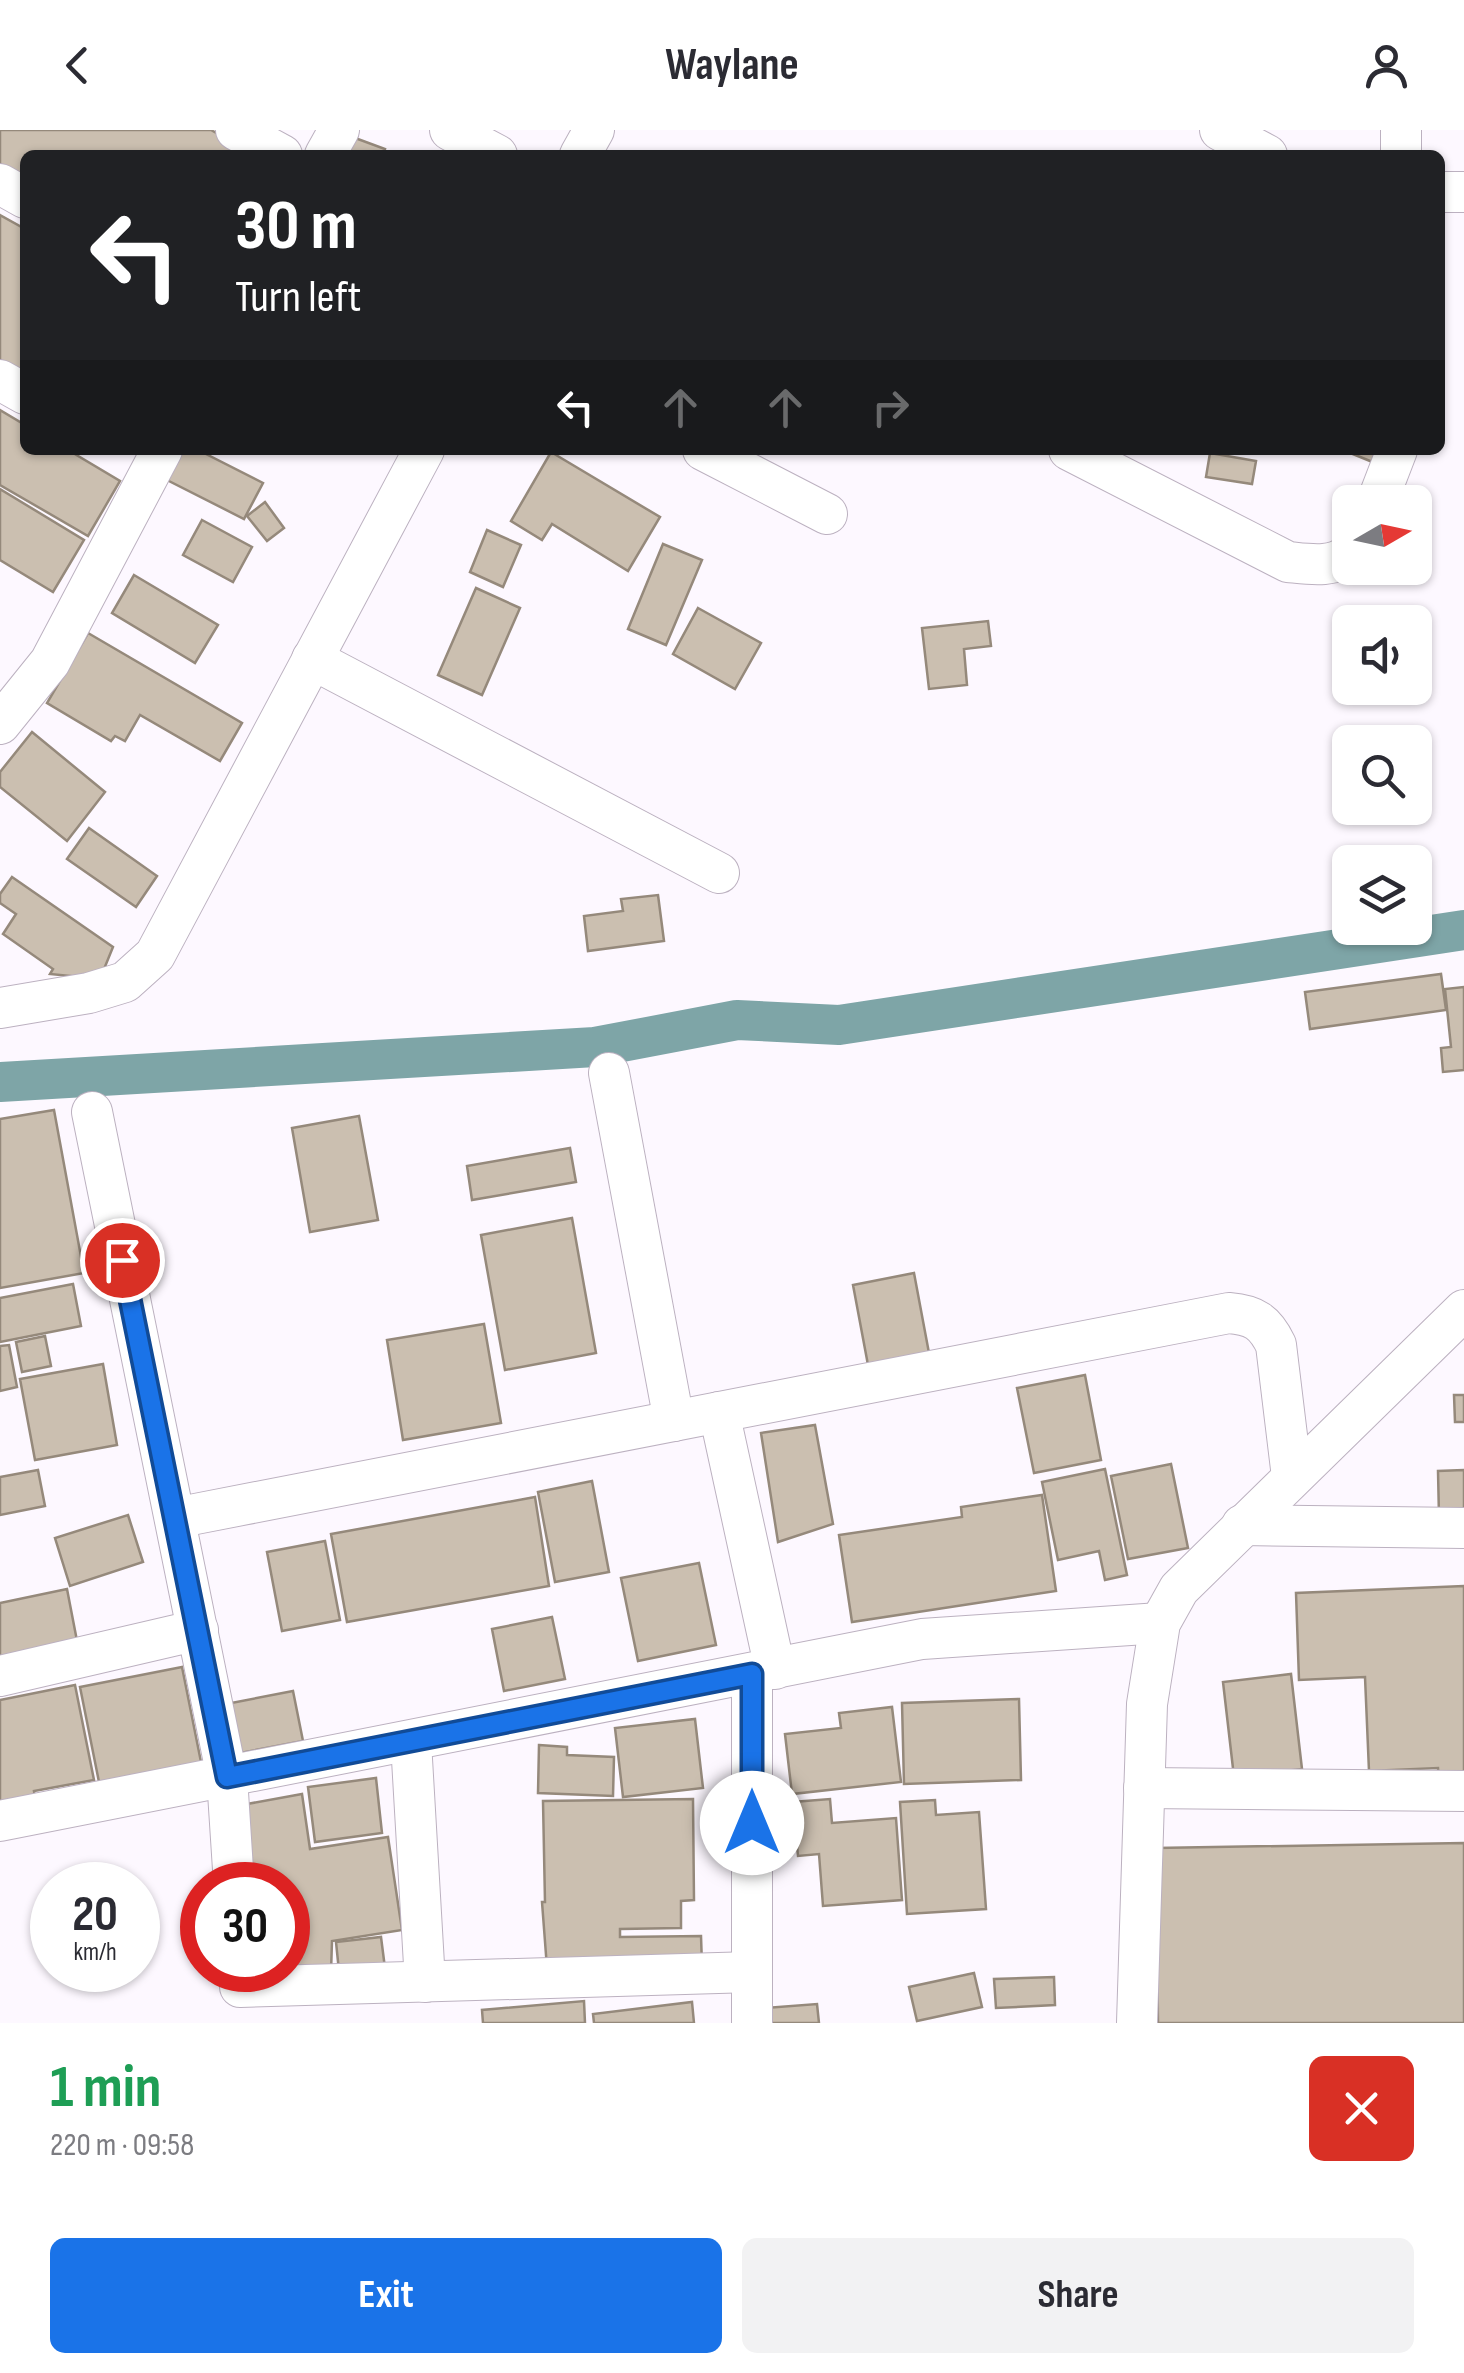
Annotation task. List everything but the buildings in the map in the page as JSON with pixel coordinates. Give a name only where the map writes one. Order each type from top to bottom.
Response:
[{"type":"street","points":[[236,130],[273,150]]},
{"type":"street","points":[[450,130],[488,150]]},
{"type":"street","points":[[1220,130],[1258,150]]},
{"type":"street","points":[[0,724],[50,662],[147,455]]},
{"type":"street","points":[[0,1008],[89,993],[125,982],[155,956],[421,455]]},
{"type":"street","points":[[713,455],[826,514]]},
{"type":"street","points":[[1079,455],[1288,562],[1332,562]]},
{"type":"street","points":[[1384,485],[1395,455]]},
{"type":"street","points":[[312,659],[719,873]]},
{"type":"street","points":[[610,1073],[674,1421]]},
{"type":"street","points":[[92,1112],[227,1777],[233,1862]]},
{"type":"street","points":[[1137,2023],[1148,1704],[1160,1622],[1179,1590],[1464,1310]]},
{"type":"street","points":[[175,1518],[1229,1313],[1250,1314],[1267,1326],[1276,1345],[1292,1476]]},
{"type":"street","points":[[719,1412],[764,1672],[752,2023]]},
{"type":"street","points":[[1242,1526],[1464,1528]]},
{"type":"street","points":[[0,1821],[922,1639],[1160,1622]]},
{"type":"street","points":[[0,1676],[198,1630]]},
{"type":"street","points":[[411,1742],[425,1982]]},
{"type":"street","points":[[1144,1788],[1464,1790]]},
{"type":"street","points":[[240,1993],[425,1982],[752,1972]]},
{"type":"waterway","points":[[0,1082],[595,1047],[737,1020],[839,1025],[1464,930]]},
{"type":"route","points":[[122,1260],[227,1777],[752,1674],[752,1823]]}]
